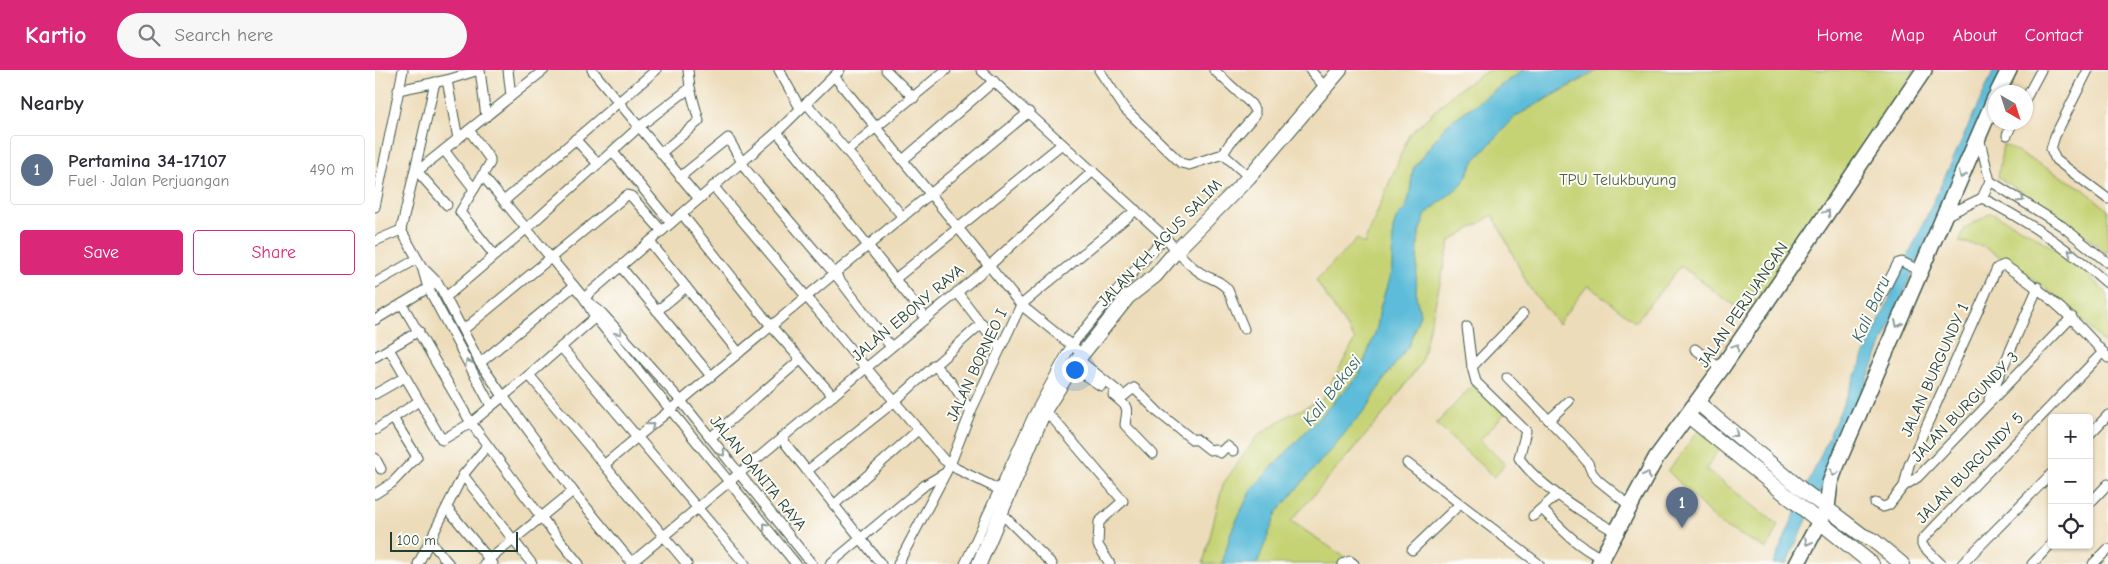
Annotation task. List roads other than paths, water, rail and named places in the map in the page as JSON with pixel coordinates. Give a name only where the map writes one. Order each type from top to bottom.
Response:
[{"type":"main road","name":"JALAN PERJUANGAN","points":[[1600,561],[1656,458],[1698,403],[1924,70]]},
{"type":"main road","points":[[2002,85],[2009,70]]},
{"type":"main road","points":[[1797,564],[1919,270],[1988,114]]},
{"type":"street","points":[[375,207],[403,70]]},
{"type":"street","points":[[398,90],[447,80],[479,70],[486,117]]},
{"type":"street","points":[[508,70],[511,96]]},
{"type":"street","points":[[416,172],[544,70]]},
{"type":"street","points":[[592,70],[699,199]]},
{"type":"street","points":[[504,201],[656,70]]},
{"type":"street","points":[[661,153],[699,122],[690,88],[688,70]]},
{"type":"street","points":[[779,70],[803,106],[847,151],[903,217]]},
{"type":"street","points":[[847,151],[946,70]]},
{"type":"street","points":[[981,70],[1165,237],[1184,260],[1198,272],[1224,284],[1243,329]]},
{"type":"street","points":[[1099,70],[1125,109],[1181,163],[1189,165],[1223,154],[1230,143],[1255,115],[1251,104],[1214,70]]},
{"type":"street","points":[[1310,70],[1325,87]]},
{"type":"street","name":"JALAN KH. AGUS SALIM","points":[[979,564],[1001,514],[1004,493],[1045,411],[1076,357],[1129,297],[1155,276],[1177,250],[1249,177],[1339,70]]},
{"type":"street","points":[[2033,85],[2041,70]]},
{"type":"street","points":[[2089,70],[2055,136],[2051,150],[2056,160],[2108,199]]},
{"type":"street","points":[[890,71],[914,98]]},
{"type":"street","points":[[584,298],[777,132],[837,73],[930,195],[1021,305],[1076,357],[1124,396],[1134,388],[1159,413],[1193,440],[1196,438],[1210,450],[1214,449],[1219,452],[1227,446],[1233,451]]},
{"type":"street","points":[[447,80],[458,139]]},
{"type":"street","points":[[903,160],[994,81]]},
{"type":"street","points":[[435,82],[416,172],[401,230],[422,267],[438,282],[480,363],[573,490],[631,564]]},
{"type":"street","points":[[446,297],[527,229],[639,127],[690,88]]},
{"type":"street","points":[[605,464],[1029,112]]},
{"type":"street","points":[[469,130],[490,159],[490,164],[461,212],[495,255]]},
{"type":"street","points":[[2007,135],[2009,130]]},
{"type":"street","points":[[777,132],[926,318]]},
{"type":"street","points":[[1944,217],[1982,198],[1990,181],[1979,134]]},
{"type":"street","points":[[681,177],[728,138],[741,163],[835,274],[891,347]]},
{"type":"street","points":[[575,139],[598,164]]},
{"type":"street","points":[[895,279],[1062,144]]},
{"type":"street","points":[[444,150],[475,189]]},
{"type":"street","points":[[613,152],[671,223]]},
{"type":"street","points":[[1223,154],[1249,177]]},
{"type":"street","points":[[416,172],[447,206]]},
{"type":"street","name":"JALAN EBONY RAYA","points":[[631,564],[989,266],[1093,172]]},
{"type":"street","points":[[389,349],[442,440],[471,422],[491,406],[598,314],[482,175]]},
{"type":"street","points":[[1990,181],[2062,226],[2108,263]]},
{"type":"street","points":[[713,186],[918,430],[948,469],[1004,493]]},
{"type":"street","points":[[463,330],[629,194],[663,231]]},
{"type":"street","points":[[1982,198],[2016,215],[2051,238],[2108,284]]},
{"type":"street","name":"JALAN BORNEO I","points":[[898,564],[948,469],[971,411],[1021,305],[1136,210]]},
{"type":"street","points":[[682,214],[771,326],[833,396]]},
{"type":"street","points":[[375,242],[401,230]]},
{"type":"street","points":[[965,564],[1004,493],[1034,414],[1076,357],[1112,296],[1165,237]]},
{"type":"street","points":[[650,242],[739,353]]},
{"type":"street","points":[[375,283],[417,259]]},
{"type":"street","points":[[1878,302],[1897,264],[1902,262],[1919,270]]},
{"type":"street","name":"JALAN BURGUNDY 1","points":[[1904,486],[1909,465],[1997,268],[2004,265],[2007,266],[2038,287]]},
{"type":"street","points":[[422,267],[428,288],[491,406]]},
{"type":"street","points":[[621,267],[711,376]]},
{"type":"street","points":[[375,320],[438,282]]},
{"type":"street","points":[[480,363],[574,286]]},
{"type":"street","points":[[657,311],[686,287]]},
{"type":"street","points":[[1987,405],[2038,287],[2072,317],[2106,355]]},
{"type":"street","points":[[957,292],[1000,348]]},
{"type":"street","points":[[402,304],[487,446],[579,564]]},
{"type":"street","name":"JALAN DANITA RAYA","points":[[598,314],[681,401],[812,564]]},
{"type":"street","name":"JALAN DANITA RAYA","points":[[598,314],[671,409],[797,564]]},
{"type":"street","points":[[1472,367],[1523,314]]},
{"type":"street","name":"JALAN BURGUNDY 3","points":[[1875,503],[1886,507],[1904,486],[1917,477],[2072,317]]},
{"type":"street","points":[[807,471],[894,402],[982,323]]},
{"type":"street","points":[[1467,327],[1472,367],[1476,382],[1526,431],[1519,458],[1524,465],[1557,495],[1616,532]]},
{"type":"street","points":[[375,357],[419,331]]},
{"type":"street","points":[[561,347],[745,564]]},
{"type":"street","points":[[1695,349],[1721,369]]},
{"type":"street","name":"JALAN BURGUNDY 5","points":[[1941,564],[1922,546],[1922,540],[2106,355]]},
{"type":"street","points":[[1076,357],[1095,381],[1126,407],[1128,415],[1125,425],[1153,454]]},
{"type":"street","points":[[710,438],[800,360]]},
{"type":"street","points":[[934,365],[951,382],[971,411]]},
{"type":"street","points":[[529,375],[687,564]]},
{"type":"street","points":[[375,394],[405,377]]},
{"type":"street","points":[[1507,377],[1585,459],[1598,480],[1630,506]]},
{"type":"street","points":[[375,430],[419,401]]},
{"type":"street","points":[[1549,420],[1569,401]]},
{"type":"street","points":[[1698,403],[1796,493]]},
{"type":"street","points":[[1045,411],[1123,501],[1099,522],[1098,545],[1110,564]]},
{"type":"street","points":[[1687,415],[1819,511],[1868,537],[1902,564]]},
{"type":"street","points":[[2093,430],[2108,416]]},
{"type":"street","points":[[375,494],[392,483],[417,456],[393,418]]},
{"type":"street","points":[[834,505],[918,430]]},
{"type":"street","points":[[781,438],[881,564]]},
{"type":"street","points":[[418,564],[463,475],[487,446]]},
{"type":"street","points":[[375,458],[381,469]]},
{"type":"street","points":[[1407,463],[1539,564]]},
{"type":"street","points":[[830,564],[920,489],[948,469]]},
{"type":"street","points":[[463,475],[532,564]]},
{"type":"street","points":[[1962,564],[2048,477]]},
{"type":"street","points":[[2093,500],[2108,484]]},
{"type":"street","points":[[447,508],[489,563],[513,540],[573,490]]},
{"type":"street","points":[[1533,516],[1557,495]]},
{"type":"street","points":[[1412,550],[1460,504]]},
{"type":"street","points":[[1542,509],[1569,536],[1600,561]]},
{"type":"street","points":[[1819,511],[1852,548],[1868,560],[1873,549],[1868,537]]},
{"type":"street","points":[[1001,514],[1051,564]]},
{"type":"street","points":[[1852,548],[1853,540],[1868,537]]},
{"type":"street","points":[[430,541],[449,564]]},
{"type":"street","points":[[2032,564],[2048,548]]},
{"type":"street","points":[[2093,564],[2108,549]]},
{"type":"street","points":[[1343,564],[1350,561],[1354,564]]},
{"type":"water","points":[[1524,70],[1597,70],[1516,116],[1475,160],[1462,184],[1426,214],[1419,232],[1417,260],[1416,296],[1420,314],[1409,345],[1383,381],[1369,405],[1277,512],[1257,564],[1222,564],[1231,532],[1251,490],[1359,375],[1377,328],[1380,308],[1392,269],[1393,229],[1397,217],[1405,209],[1409,199],[1413,169],[1447,124]]},
{"type":"water","points":[[1994,70],[2003,70],[1996,85],[1988,85],[1988,104],[1910,278],[1820,492],[1786,564],[1773,564],[1901,272]]},
{"type":"place","name":"Pertamina 34-17107","points":[[1682,528]]},
{"type":"park label","name":"TPU Telukbuyung","points":[[1618,180]]},
{"type":"water label","name":"Kali Baru","points":[[1871,309]]},
{"type":"water label","name":"Kali Bekasi","points":[[1332,391]]}]
